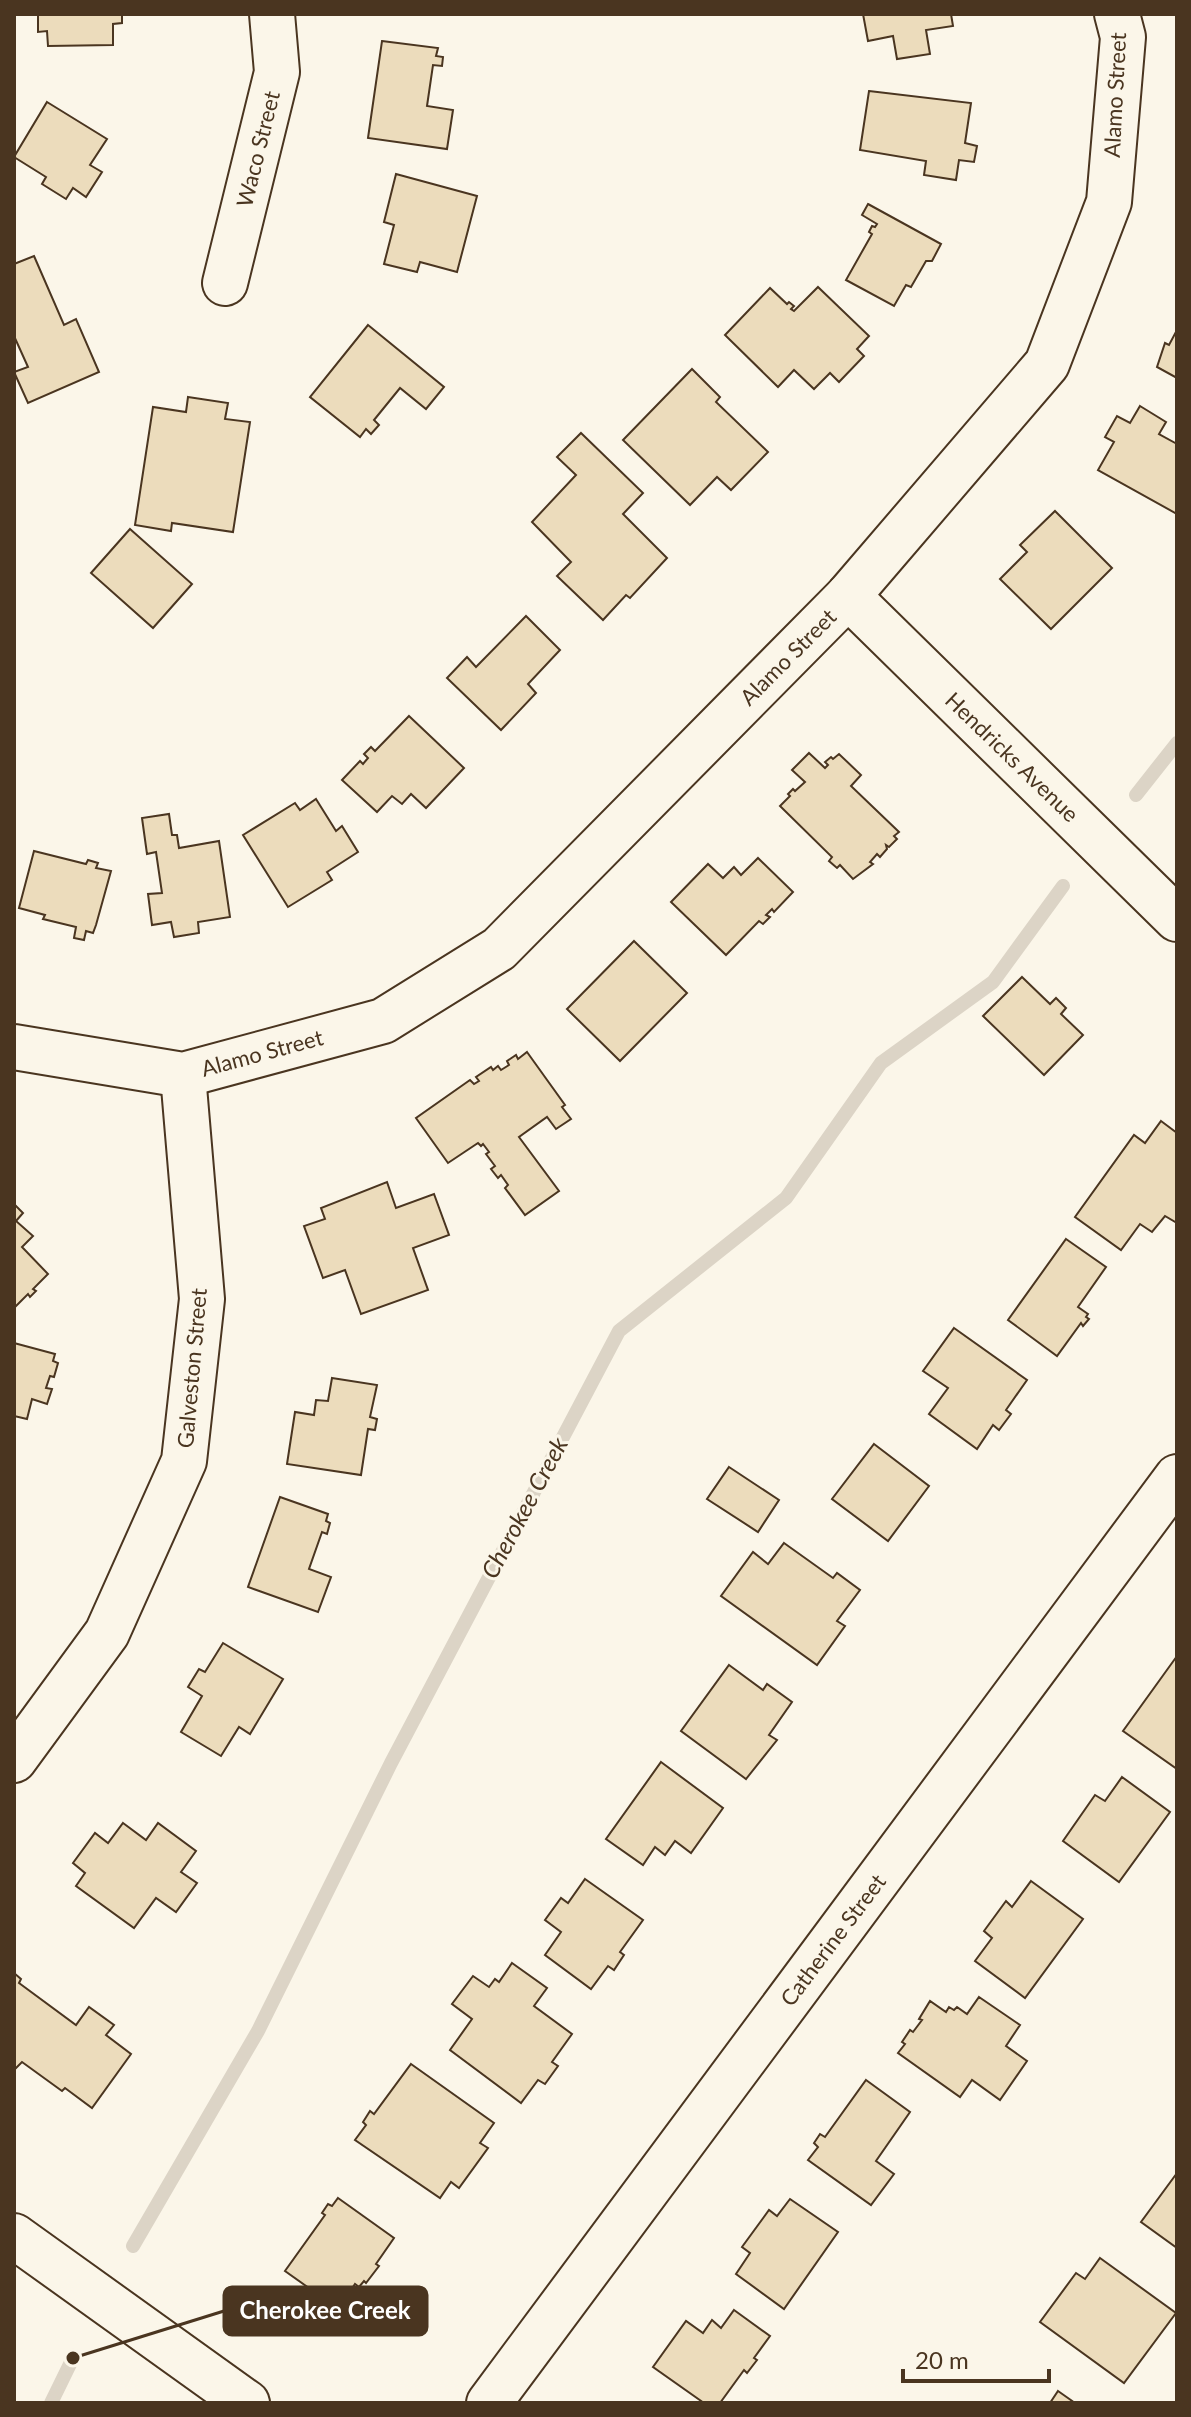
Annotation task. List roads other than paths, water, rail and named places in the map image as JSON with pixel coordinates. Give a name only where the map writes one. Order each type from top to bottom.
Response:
[{"type":"street","name":"Waco Street","points":[[225,283],[277,72],[272,14]]},
{"type":"street","name":"Alamo Street","points":[[183,1075],[383,1021],[499,949],[848,596],[1047,364],[1109,202],[1123,37],[1117,14]]},
{"type":"street","name":"Hendricks Avenue","points":[[848,596],[1177,919]]},
{"type":"street","points":[[14,1047],[183,1075]]},
{"type":"street","name":"Galveston Street","points":[[14,1760],[107,1633],[184,1461],[202,1299],[183,1075]]},
{"type":"street","name":"Catherine Street","points":[[489,2403],[1177,1477]]},
{"type":"street","points":[[14,2236],[247,2403]]},
{"type":"waterway","name":"Cherokee Creek","points":[[1136,795],[1177,743]]},
{"type":"waterway","name":"Cherokee Creek","points":[[133,2246],[258,2031],[391,1763],[619,1331],[786,1198],[881,1063],[993,982],[1063,886]]},
{"type":"waterway","name":"Cherokee Creek","points":[[51,2403],[73,2358]]},
{"type":"place","name":"Cherokee Creek","points":[[73,2358]]}]
